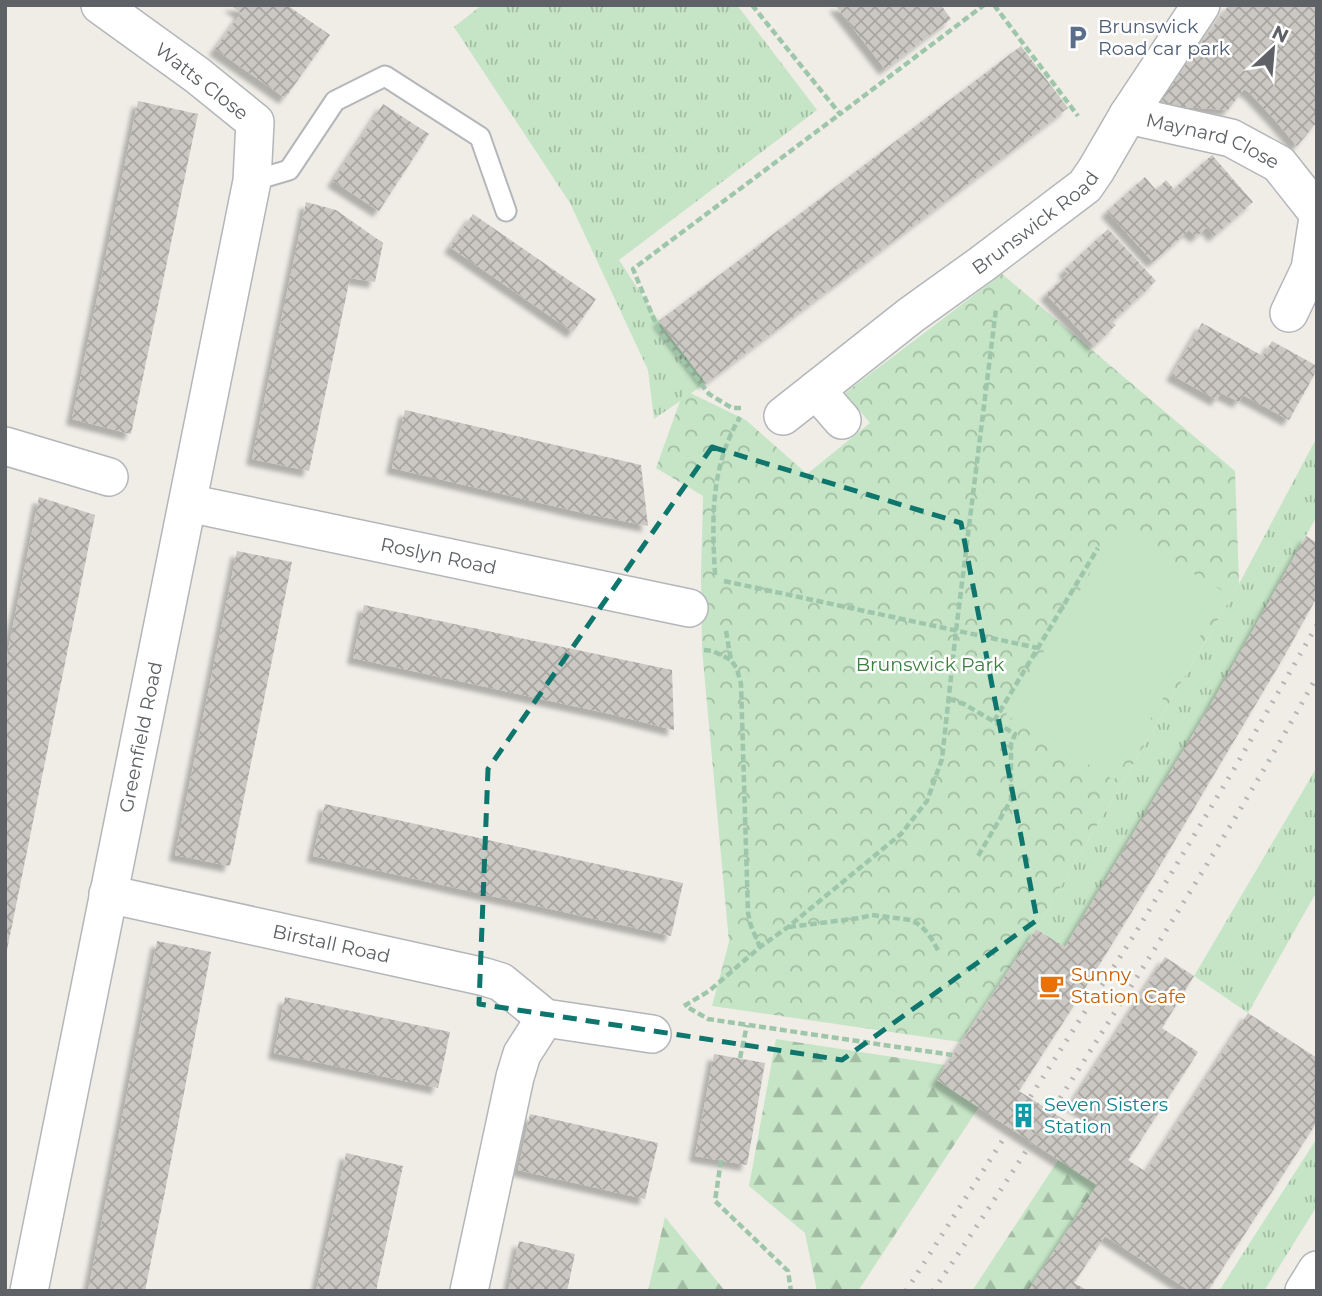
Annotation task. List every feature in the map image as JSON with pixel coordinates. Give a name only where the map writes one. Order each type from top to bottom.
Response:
[{"type":"street","name":"Watts Close","points":[[100,5],[197,75],[255,122],[252,181]]},
{"type":"street","name":"Brunswick Road","points":[[783,416],[911,315],[1085,186],[1128,115],[1201,5]]},
{"type":"street","name":"Maynard Close","points":[[1128,115],[1231,138],[1279,163],[1317,212]]},
{"type":"street","name":"Greenfield Road","points":[[29,1291],[252,181]]},
{"type":"street","points":[[1289,313],[1310,269],[1317,224]]},
{"type":"street","points":[[816,390],[842,421]]},
{"type":"street","points":[[5,446],[109,477]]},
{"type":"street","name":"Roslyn Road","points":[[188,503],[689,608]]},
{"type":"street","name":"Birstall Road","points":[[108,894],[485,977],[501,982],[545,1018]]},
{"type":"street","points":[[469,1291],[515,1077],[522,1054],[545,1018],[652,1034]]},
{"type":"street","points":[[1304,1291],[1317,1270]]},
{"type":"lane","points":[[252,181],[289,170],[335,101],[385,76],[480,136],[506,211]]},
{"type":"path","points":[[752,5],[840,114]]},
{"type":"path","points":[[745,408],[732,408],[709,394],[658,329],[633,269],[984,5]]},
{"type":"path","points":[[994,5],[1106,153]]},
{"type":"path","points":[[952,1055],[708,1019],[685,1005],[709,991],[901,834],[927,801],[942,759],[998,291],[982,264]]},
{"type":"path","points":[[715,578],[712,520],[718,471],[729,438],[741,415]]},
{"type":"path","points":[[994,721],[1098,548]]},
{"type":"path","points":[[708,577],[1038,648]]},
{"type":"path","points":[[725,624],[731,660],[741,684],[748,913],[760,947]]},
{"type":"path","points":[[702,649],[731,660]]},
{"type":"path","points":[[949,699],[964,704],[1015,734],[1011,744],[1011,800],[978,856]]},
{"type":"path","points":[[788,928],[872,915],[911,920],[932,937],[939,952]]},
{"type":"path","points":[[740,1058],[747,1025]]},
{"type":"path","points":[[721,1160],[715,1201],[788,1271],[791,1291]]},
{"type":"highlighted area","points":[[712,447],[961,523],[1037,920],[842,1060],[479,1004],[488,769]]},
{"type":"green space","points":[[482,5],[737,5],[817,110],[619,260],[659,321],[706,383],[654,419],[648,370],[570,203],[454,27]]},
{"type":"green space","name":"Brunswick Park","points":[[1002,274],[1235,471],[1239,584],[1036,929],[960,1042],[712,1006],[729,942],[702,649],[703,496],[656,468],[684,390],[746,420],[807,474],[870,423],[845,393]]},
{"type":"green space","points":[[1317,437],[1317,516],[1210,706],[1065,947],[1036,929],[1239,584]]},
{"type":"green space","points":[[1117,528],[1226,593],[1114,780],[1006,715]]},
{"type":"green space","points":[[1317,767],[1317,891],[1248,1013],[1194,976]]},
{"type":"green space","points":[[776,1039],[945,1065],[937,1080],[979,1107],[858,1291],[817,1291],[805,1233],[749,1186]]},
{"type":"green space","points":[[1317,1138],[1317,1206],[1264,1291],[1219,1291]]},
{"type":"green space","points":[[1059,1159],[1097,1185],[1028,1291],[972,1291]]},
{"type":"green space","points":[[665,1217],[725,1291],[648,1291]]},
{"type":"building","points":[[230,5],[287,5],[330,35],[285,98],[215,49],[241,13]]},
{"type":"building","points":[[835,5],[941,5],[951,19],[885,69]]},
{"type":"building","points":[[1229,5],[1317,5],[1317,122],[1297,146],[1244,89],[1228,110],[1168,106],[1160,99]]},
{"type":"building","points":[[1021,46],[1068,108],[706,383],[659,321]]},
{"type":"building","points":[[138,101],[198,114],[131,434],[72,419]]},
{"type":"building","points":[[383,104],[429,134],[379,211],[333,181]]},
{"type":"building","points":[[1212,155],[1253,202],[1214,236],[1207,227],[1196,237],[1189,230],[1153,262],[1107,211],[1145,177],[1156,190],[1166,180],[1174,189]]},
{"type":"building","points":[[306,202],[336,210],[383,243],[375,282],[350,278],[309,471],[252,459]]},
{"type":"building","points":[[473,214],[596,299],[573,332],[450,247]]},
{"type":"building","points":[[1108,229],[1156,281],[1112,322],[1116,325],[1094,346],[1046,294],[1068,274],[1064,270]]},
{"type":"building","points":[[1202,323],[1263,356],[1272,341],[1317,366],[1289,420],[1243,395],[1239,402],[1221,393],[1217,400],[1172,375]]},
{"type":"building","points":[[405,410],[641,465],[648,526],[392,468]]},
{"type":"building","points":[[39,497],[95,515],[6,955],[5,665]]},
{"type":"building","points":[[1306,536],[1317,543],[1317,597],[1155,874],[1019,1091],[1093,1138],[1102,1123],[1071,1104],[1165,957],[1194,976],[1162,1028],[1198,1052],[1128,1160],[1146,1172],[1248,1013],[1317,1058],[1317,1122],[1208,1291],[1190,1291],[1105,1236],[1074,1283],[1089,1291],[1028,1291],[1097,1185],[937,1080],[1036,929],[1065,947],[1210,706]]},
{"type":"building","points":[[237,551],[292,562],[230,866],[175,855]]},
{"type":"building","points":[[364,605],[672,670],[674,730],[353,658]]},
{"type":"building","points":[[325,804],[683,883],[671,936],[313,856]]},
{"type":"building","points":[[157,941],[211,952],[167,1181],[145,1291],[88,1291]]},
{"type":"building","points":[[285,997],[450,1032],[438,1088],[274,1053]]},
{"type":"building","points":[[714,1054],[765,1063],[747,1165],[695,1156]]},
{"type":"building","points":[[530,1114],[658,1143],[645,1199],[518,1170]]},
{"type":"building","points":[[346,1153],[403,1166],[376,1291],[316,1291]]},
{"type":"building","points":[[519,1241],[575,1254],[567,1291],[508,1291]]},
{"type":"railway","points":[[906,1291],[1136,932],[1317,625]]},
{"type":"railway","points":[[933,1291],[1026,1152],[1167,929],[1317,676]]},
{"type":"place","name":"Brunswick Road car park","points":[[1078,37]]},
{"type":"place","name":"Sunny Station Cafe","points":[[1051,985]]},
{"type":"place","name":"Seven Sisters Station","points":[[1024,1115]]}]
